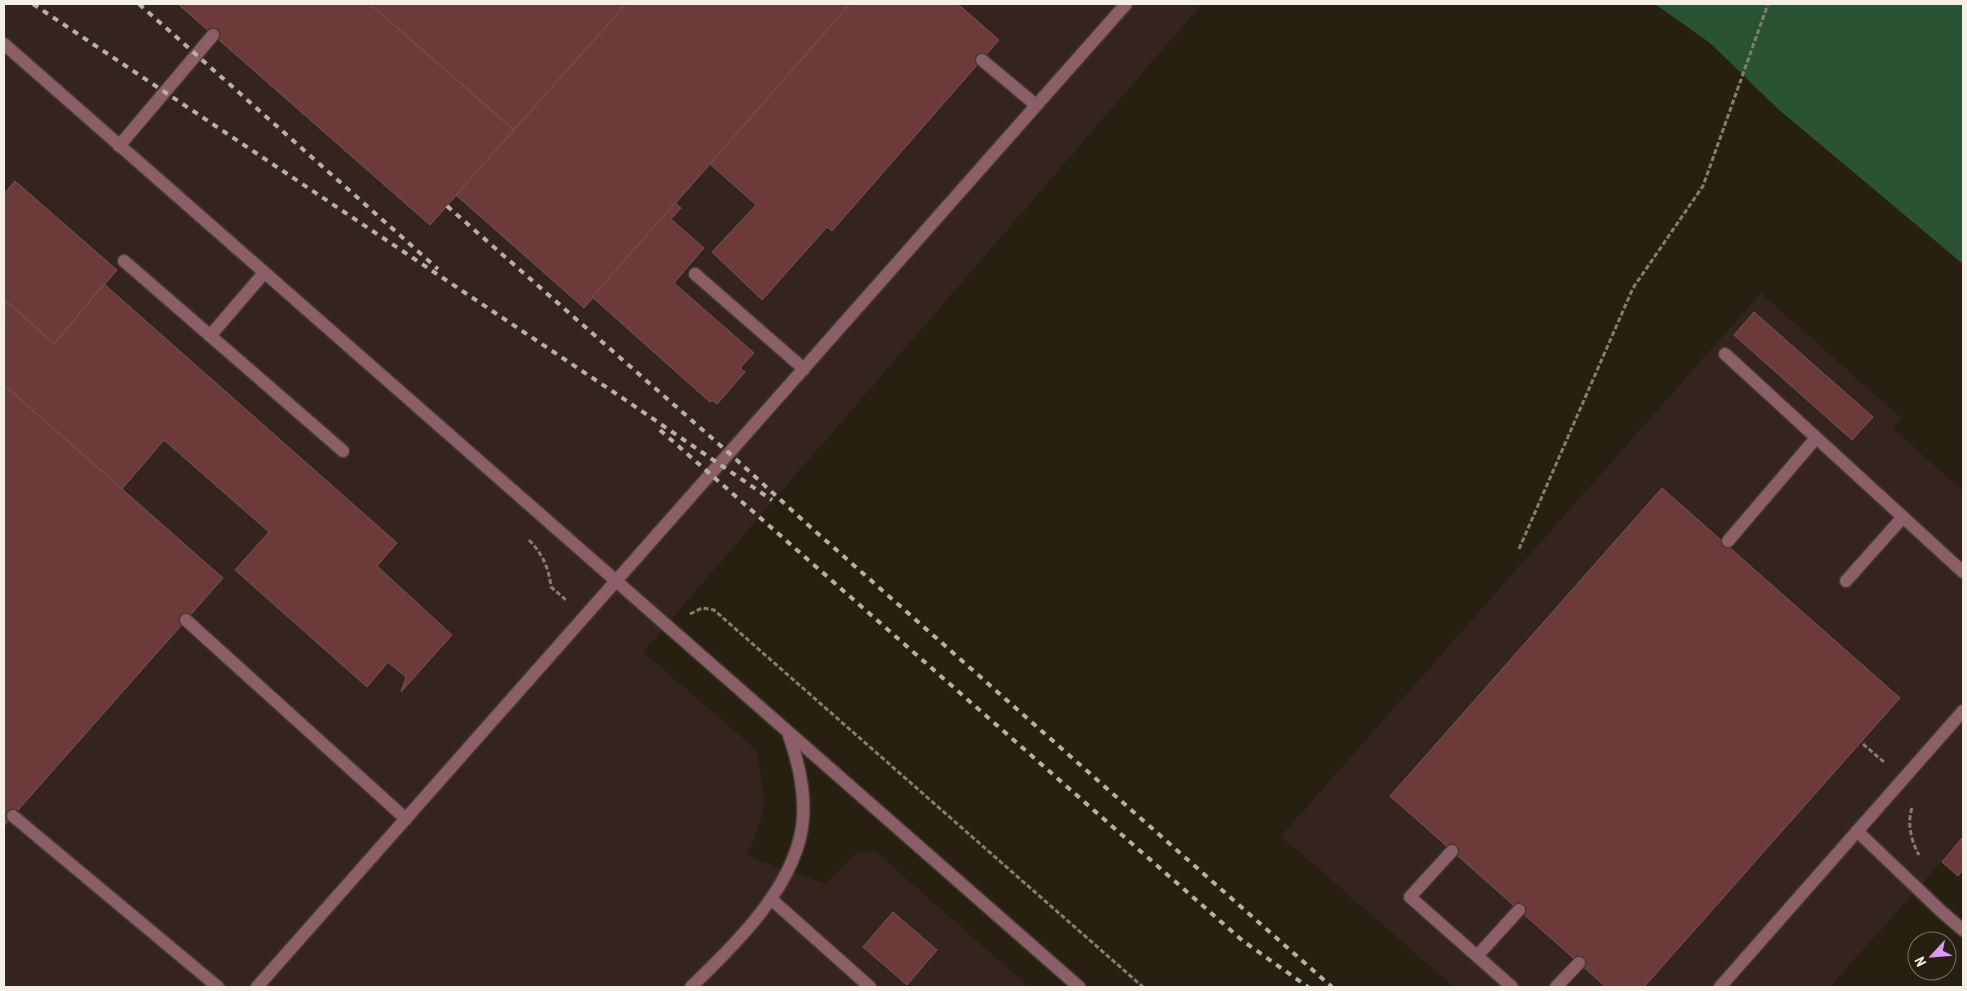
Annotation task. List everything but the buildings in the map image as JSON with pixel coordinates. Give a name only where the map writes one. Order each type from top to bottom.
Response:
[{"type":"street","points":[[257,987],[1126,4]]},
{"type":"street","points":[[119,146],[213,35]]},
{"type":"street","points":[[4,45],[789,735],[1079,987]]},
{"type":"street","points":[[982,60],[1036,105]]},
{"type":"street","points":[[124,261],[343,451]]},
{"type":"street","points":[[210,336],[264,273]]},
{"type":"street","points":[[695,274],[804,369]]},
{"type":"street","points":[[1725,354],[1963,572]]},
{"type":"street","points":[[1728,540],[1816,438]]},
{"type":"street","points":[[1846,581],[1903,517]]},
{"type":"street","points":[[186,620],[406,819]]},
{"type":"street","points":[[1720,987],[1963,711]]},
{"type":"street","points":[[691,987],[759,915],[786,874],[796,850],[803,819],[802,783],[789,735]]},
{"type":"street","points":[[13,816],[218,987]]},
{"type":"street","points":[[1858,831],[1963,930]]},
{"type":"street","points":[[1452,851],[1410,897],[1512,987]]},
{"type":"street","points":[[771,899],[870,987]]},
{"type":"street","points":[[1477,956],[1519,910]]},
{"type":"street","points":[[1556,987],[1579,963]]},
{"type":"path","points":[[1519,549],[1634,288],[1703,186],[1768,4]]},
{"type":"path","points":[[528,540],[540,551],[550,576],[551,587],[584,616]]},
{"type":"path","points":[[672,632],[696,610],[708,608],[714,610],[1144,987]]},
{"type":"path","points":[[1863,744],[1921,794],[1914,803],[1909,824],[1921,858]]},
{"type":"shaded area","points":[[4,4],[1202,4],[643,652],[757,750],[765,802],[757,831],[747,856],[826,884],[858,852],[875,851],[1029,987],[4,987]]},
{"type":"shaded area","points":[[1761,293],[1901,418],[1893,429],[1963,491],[1963,870],[1958,876],[1941,862],[1830,987],[1454,987],[1281,836]]},
{"type":"green space","points":[[1655,4],[1963,4],[1963,264],[1778,109],[1710,43]]},
{"type":"railway","points":[[33,4],[772,500]]},
{"type":"railway","points":[[139,4],[438,269]]},
{"type":"railway","points":[[447,206],[1332,987]]},
{"type":"railway","points":[[660,430],[1243,941],[1308,987]]}]
